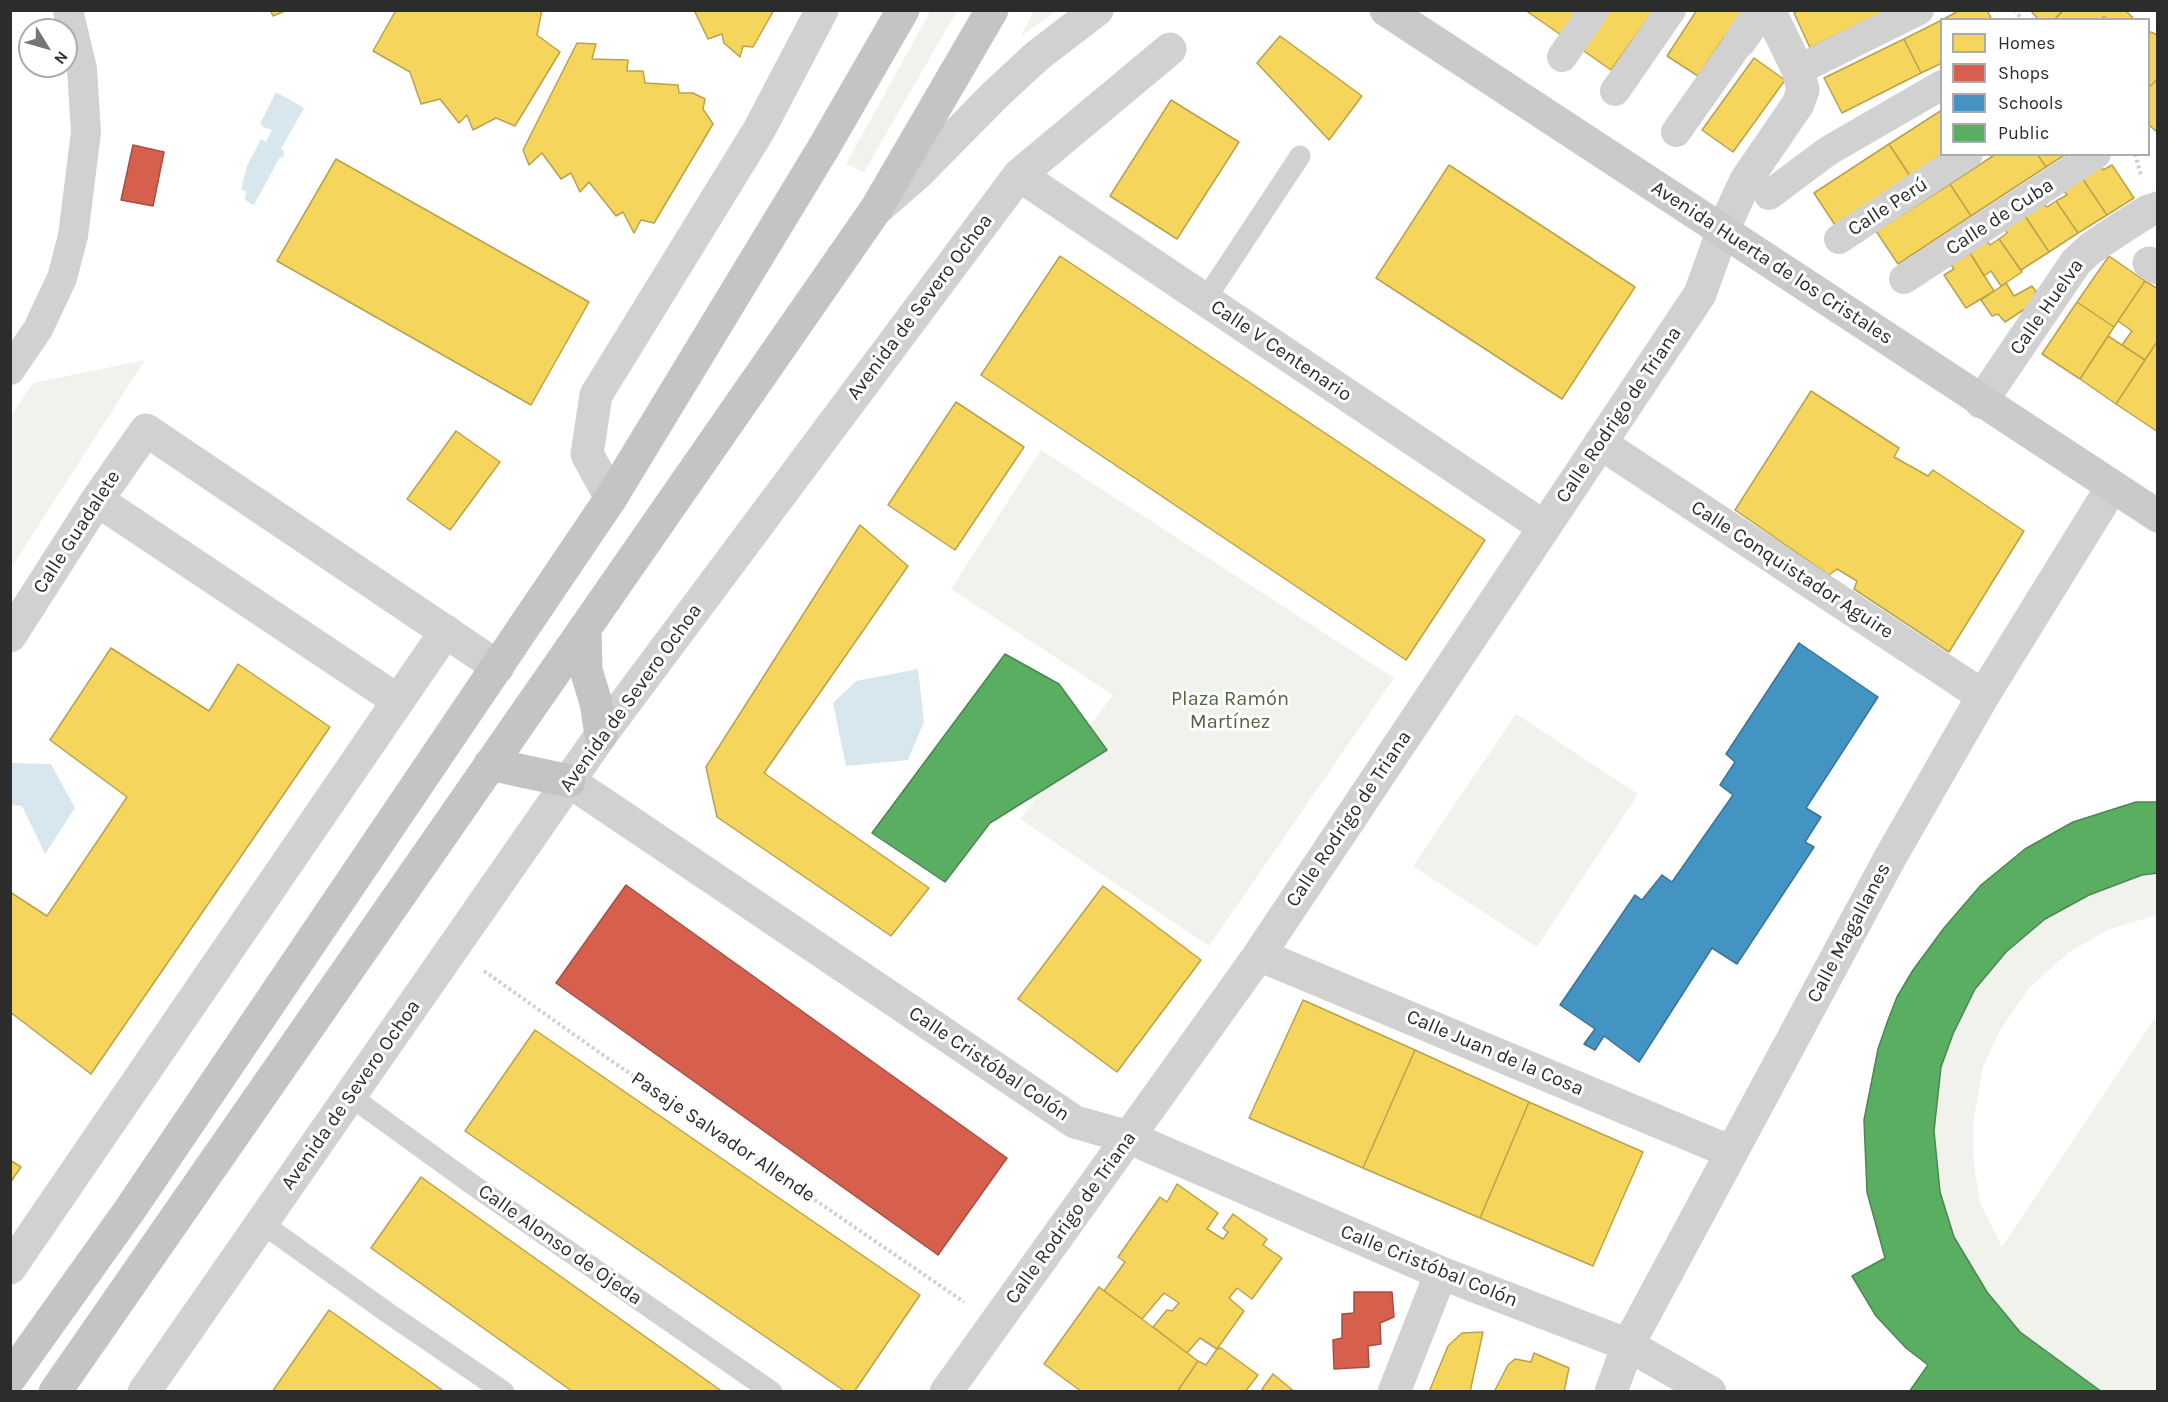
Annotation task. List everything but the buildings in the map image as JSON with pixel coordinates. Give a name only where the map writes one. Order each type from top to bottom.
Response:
[{"type":"main road","points":[[10,1378],[129,1211],[611,498],[814,164],[903,10]]},
{"type":"main road","points":[[55,1392],[876,209],[992,10]]},
{"type":"main road","name":"Avenida Huerta de los Cristales","points":[[1364,10],[1397,15],[2157,516]]},
{"type":"main road","points":[[585,628],[586,670],[596,703],[601,735]]},
{"type":"main road","points":[[490,764],[569,781]]},
{"type":"street","points":[[10,370],[38,329],[62,278],[74,236],[86,132],[82,69],[68,10]]},
{"type":"street","points":[[611,498],[587,454],[596,395],[759,130],[822,10]]},
{"type":"street","points":[[876,209],[918,173],[994,95],[1037,57],[1097,10]]},
{"type":"street","points":[[1562,57],[1594,10]]},
{"type":"street","points":[[1615,91],[1671,10]]},
{"type":"street","points":[[1676,132],[1762,10]]},
{"type":"street","points":[[1769,10],[1798,70],[1919,10]]},
{"type":"street","name":"Avenida de Severo Ochoa","points":[[144,1392],[601,735],[1019,175],[1170,49]]},
{"type":"street","name":"Calle Rodrigo de Triana","points":[[946,1392],[1259,955],[1700,294],[1746,180],[1798,104],[1803,90],[1798,70]]},
{"type":"street","points":[[1768,195],[1828,151],[1940,86]]},
{"type":"street","name":"Calle Perú","points":[[1839,239],[1965,156]]},
{"type":"street","name":"Calle de Cuba","points":[[1904,279],[2093,156]]},
{"type":"street","name":"Calle V Centenario","points":[[1019,175],[1544,527]]},
{"type":"street","name":"Calle Huelva","points":[[1981,402],[2076,262],[2090,249],[2118,230],[2148,211],[2157,208]]},
{"type":"street","name":"Calle Guadalete","points":[[10,636],[97,500],[146,430],[446,631]]},
{"type":"street","name":"Calle Conquistador Aguire","points":[[1600,443],[1983,696]]},
{"type":"street","name":"Calle Magallanes","points":[[1611,1392],[1628,1345],[1891,856],[1983,696],[2112,487]]},
{"type":"street","points":[[97,500],[398,700]]},
{"type":"street","points":[[10,1268],[446,631],[498,667]]},
{"type":"street","name":"Calle Cristóbal Colón","points":[[569,781],[1075,1122],[1128,1137],[1441,1273],[1628,1345],[1710,1392]]},
{"type":"street","name":"Calle Juan de la Cosa","points":[[1259,955],[1731,1152]]},
{"type":"street","points":[[1394,1392],[1441,1273]]},
{"type":"lane","points":[[1205,300],[1300,156]]},
{"type":"lane","name":"Calle Alonso de Ojeda","points":[[350,1096],[473,1185],[772,1392]]},
{"type":"lane","points":[[262,1224],[504,1392]]},
{"type":"path","name":"Pasaje Salvador Allende","points":[[452,948],[612,1061],[995,1323]]},
{"type":"green space","points":[[931,10],[957,11],[864,172],[846,164]]},
{"type":"green space","points":[[1034,11],[1056,11],[1021,36]]},
{"type":"green space","points":[[145,360],[11,568],[11,416],[33,383]]},
{"type":"green space","name":"Plaza Ramón Martínez","points":[[1041,450],[1394,678],[1209,946],[1020,819],[1113,695],[951,589]]},
{"type":"green space","points":[[1516,714],[1638,794],[1537,947],[1413,866]]},
{"type":"green space","points":[[2157,873],[2157,915],[2110,929],[2069,952],[2029,988],[1999,1032],[1983,1067],[1973,1123],[1974,1165],[1980,1203],[2002,1247],[2157,1015],[2157,1391],[2102,1392],[2020,1332],[1987,1292],[1954,1237],[1940,1192],[1934,1131],[1941,1067],[1953,1034],[1975,989],[2006,952],[2045,919],[2089,895],[2142,875]]},
{"type":"shaded area","points":[[276,92],[304,108],[281,149],[284,151],[283,158],[280,157],[254,205],[245,200],[246,192],[241,189],[247,166],[261,139],[266,142],[272,130],[260,124]]},
{"type":"shaded area","points":[[918,669],[924,722],[908,760],[846,766],[833,703],[856,681]]},
{"type":"shaded area","points":[[11,763],[51,764],[75,808],[45,854],[22,806],[11,805]]}]
